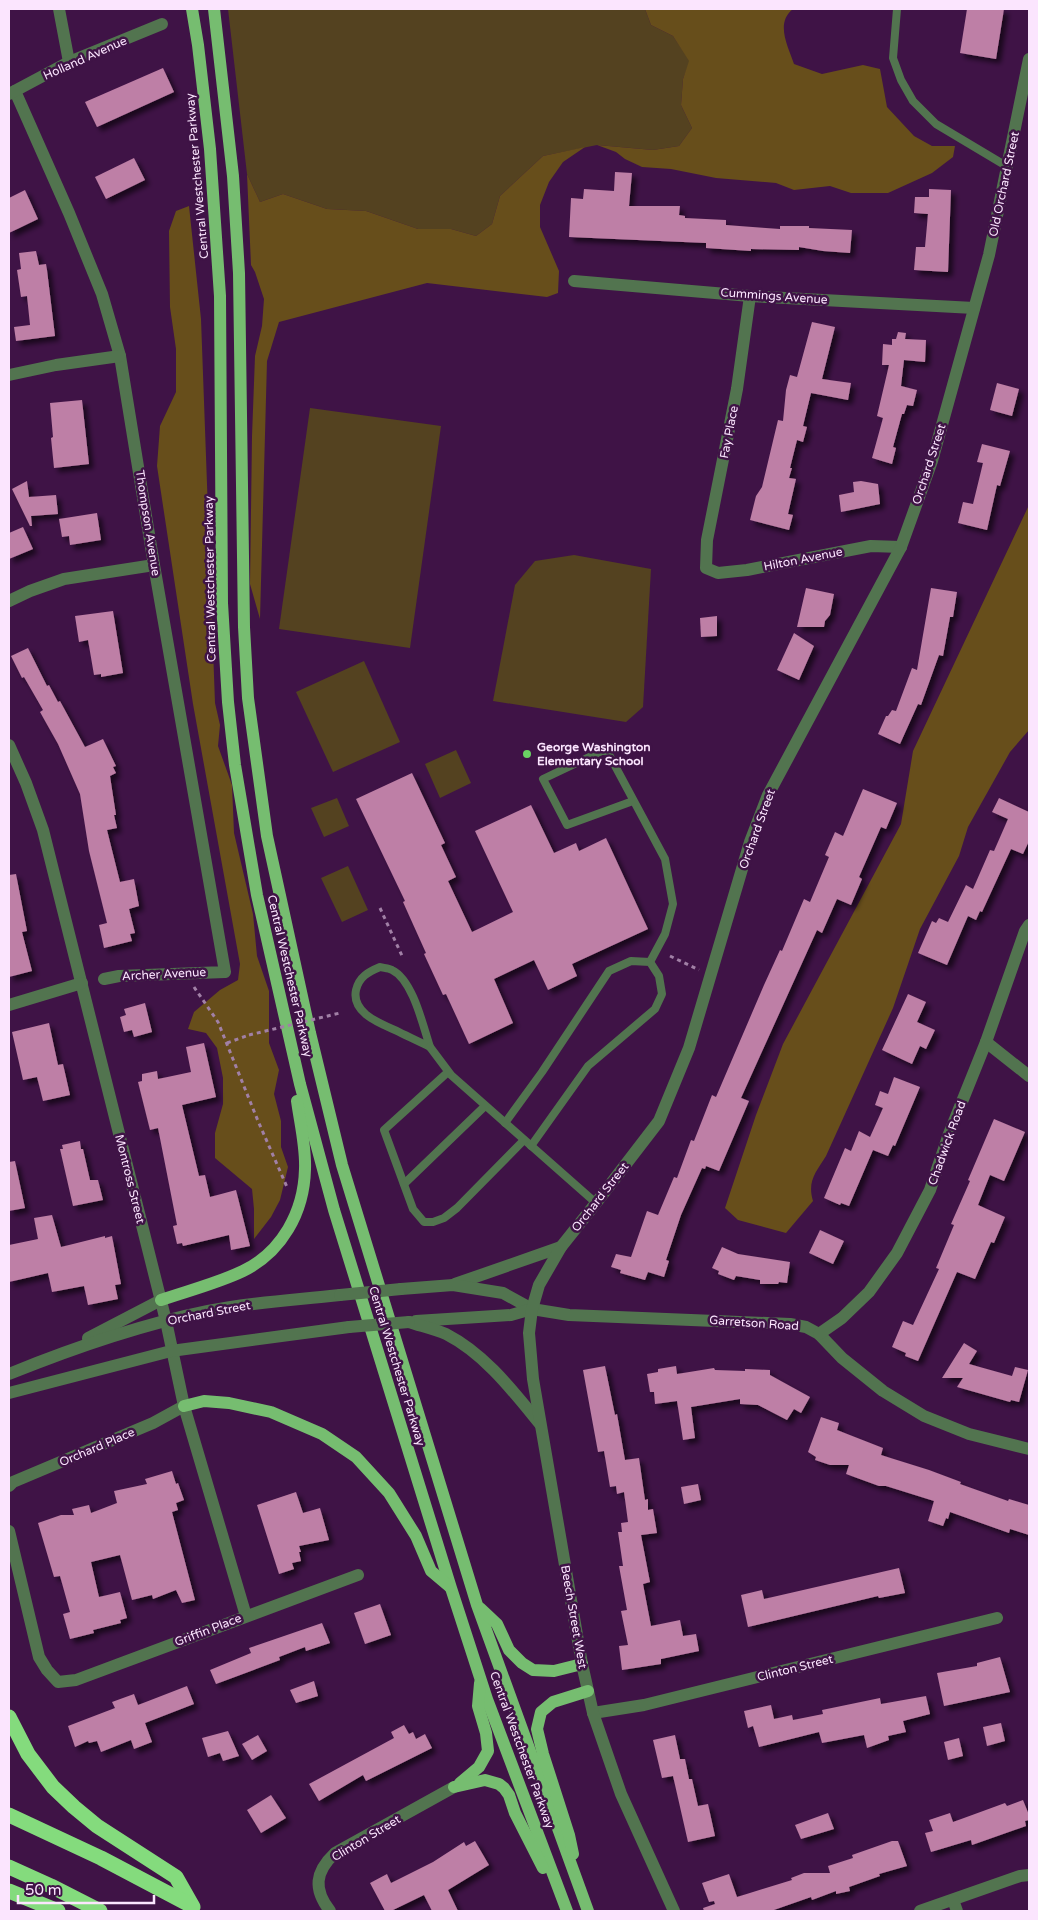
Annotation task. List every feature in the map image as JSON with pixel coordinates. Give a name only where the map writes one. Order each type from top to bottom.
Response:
[{"type":"highway","points":[[9,1717],[28,1754],[53,1786],[97,1826],[176,1877],[196,1909]]},
{"type":"highway","points":[[9,1815],[102,1858],[196,1909]]},
{"type":"highway","points":[[9,1867],[100,1911]]},
{"type":"highway","points":[[9,1891],[58,1911]]},
{"type":"main road","name":"Central Westchester Parkway","points":[[192,9],[210,149],[220,296],[222,603],[228,702],[235,766],[251,863],[308,1116],[334,1210],[480,1677],[566,1911]]},
{"type":"main road","name":"Central Westchester Parkway","points":[[214,9],[233,176],[239,273],[244,636],[248,698],[267,836],[310,1033],[342,1165],[477,1605],[586,1906]]},
{"type":"main road","points":[[161,1300],[243,1271],[264,1258],[287,1233],[298,1210],[305,1169],[288,1032]]},
{"type":"main road","points":[[184,1406],[204,1401],[229,1402],[271,1412],[322,1434],[356,1457],[389,1493],[416,1536],[431,1571],[451,1588]]},
{"type":"main road","points":[[477,1605],[497,1624],[509,1650],[522,1663],[533,1670],[554,1671],[582,1664]]},
{"type":"main road","points":[[454,1787],[479,1767],[488,1751],[486,1733],[478,1706],[480,1677]]},
{"type":"main road","points":[[586,1906],[569,1835],[537,1729],[541,1712],[553,1702],[588,1691]]},
{"type":"main road","points":[[454,1787],[485,1780],[499,1784],[504,1788],[509,1795],[526,1835],[566,1911]]},
{"type":"street","points":[[59,9],[69,62]]},
{"type":"street","name":"Holland Avenue","points":[[12,92],[69,62],[162,24]]},
{"type":"street","name":"Old Orchard Street","points":[[974,308],[989,255],[1029,59]]},
{"type":"street","name":"Thompson Avenue","points":[[12,92],[69,213],[102,294],[120,356],[154,565],[225,972]]},
{"type":"street","name":"Cummings Avenue","points":[[574,281],[750,296],[974,308]]},
{"type":"street","name":"Fay Place","points":[[706,568],[707,540],[737,389],[750,296]]},
{"type":"street","name":"Orchard Street","points":[[9,1374],[112,1335],[208,1311],[340,1295],[453,1285],[503,1293],[532,1309],[543,1277],[561,1246],[659,1121],[689,1048],[750,842],[768,795],[900,547],[932,461],[974,308]]},
{"type":"street","points":[[9,375],[56,365],[120,356]]},
{"type":"street","name":"Hilton Avenue","points":[[706,568],[718,573],[747,570],[871,546],[900,547]]},
{"type":"street","points":[[9,601],[64,579],[154,565]]},
{"type":"street","name":"Montross Street","points":[[9,744],[43,830],[161,1300],[184,1406],[246,1616]]},
{"type":"street","name":"Chadwick Road","points":[[819,1334],[842,1318],[869,1292],[897,1253],[930,1190],[949,1134],[986,1042],[1029,924]]},
{"type":"street","name":"Archer Avenue","points":[[104,979],[119,976],[225,972]]},
{"type":"street","points":[[9,1004],[82,984]]},
{"type":"street","points":[[986,1042],[1029,1076]]},
{"type":"street","points":[[453,1285],[561,1246]]},
{"type":"street","points":[[63,1352],[111,1324],[161,1300]]},
{"type":"street","points":[[9,1394],[171,1351],[349,1327],[511,1316],[532,1309]]},
{"type":"street","name":"Garretson Road","points":[[532,1309],[569,1315],[790,1324],[806,1327],[819,1334],[842,1358],[883,1391],[924,1416],[969,1434],[1029,1449]]},
{"type":"street","name":"Beech Street West","points":[[532,1309],[529,1333],[530,1354],[540,1426],[582,1664],[593,1713],[621,1794],[674,1911]]},
{"type":"street","points":[[409,1322],[446,1334],[472,1352],[505,1380],[540,1426]]},
{"type":"street","name":"Orchard Place","points":[[9,1486],[13,1482],[153,1423],[184,1406]]},
{"type":"street","name":"Griffin Place","points":[[9,1530],[39,1656],[47,1670],[58,1682],[76,1680],[358,1575]]},
{"type":"street","name":"Clinton Street","points":[[593,1713],[644,1705],[997,1618]]},
{"type":"street","name":"Clinton Street","points":[[330,1911],[325,1905],[317,1880],[326,1862],[335,1853],[454,1787]]},
{"type":"street","points":[[920,1911],[955,1905],[1026,1874]]},
{"type":"lane","points":[[898,9],[892,58],[913,101],[936,124],[1008,167]]},
{"type":"lane","points":[[633,800],[567,825],[543,779],[606,749],[666,859],[673,904],[665,934],[650,962]]},
{"type":"lane","points":[[505,1123],[542,1072],[609,971],[631,960],[650,962]]},
{"type":"lane","points":[[531,1146],[588,1066],[655,1009],[662,994],[659,976],[650,962]]},
{"type":"lane","points":[[430,1047],[382,1026],[357,1006],[356,988],[368,972],[380,967],[392,970],[407,984],[415,1001],[430,1047],[448,1072],[596,1203]]},
{"type":"lane","points":[[448,1072],[384,1130],[414,1209],[424,1222],[433,1222],[444,1218],[457,1208],[524,1140]]},
{"type":"lane","points":[[404,1184],[485,1106]]},
{"type":"path","points":[[380,908],[403,958]]},
{"type":"path","points":[[670,956],[711,975]]},
{"type":"path","points":[[185,974],[218,1022],[258,1121],[290,1193]]},
{"type":"path","points":[[227,1043],[249,1035],[340,1013]]},
{"type":"shaded area","points":[[228,9],[645,9],[651,25],[673,36],[690,61],[683,79],[681,105],[692,128],[679,146],[653,150],[597,145],[543,156],[500,196],[492,224],[476,236],[451,229],[418,229],[366,211],[327,209],[283,194],[260,202],[247,174]]},
{"type":"shaded area","points":[[645,9],[793,9],[785,21],[784,35],[794,64],[822,74],[863,65],[880,69],[887,107],[914,136],[932,146],[955,146],[953,157],[932,173],[888,193],[851,193],[830,186],[794,190],[776,183],[716,178],[671,169],[642,167],[625,159],[616,152],[597,145],[653,150],[679,146],[692,128],[681,105],[683,79],[689,61],[673,36],[651,25]]},
{"type":"shaded area","points":[[585,147],[563,162],[549,182],[540,205],[540,227],[559,271],[558,293],[547,297],[427,283],[279,322],[267,361],[260,619],[250,584],[255,356],[262,326],[264,299],[251,265],[247,174],[260,202],[283,194],[327,209],[366,211],[418,229],[451,229],[476,236],[492,224],[500,196],[543,156]]},
{"type":"shaded area","points":[[189,206],[201,319],[215,703],[220,725],[218,746],[232,785],[234,833],[253,914],[257,956],[269,991],[269,1043],[279,1070],[274,1094],[281,1121],[281,1147],[288,1167],[280,1200],[271,1217],[254,1239],[252,1189],[215,1158],[215,1133],[223,1104],[223,1078],[217,1048],[206,1033],[188,1029],[194,1012],[220,990],[238,980],[240,964],[193,704],[157,466],[160,426],[176,392],[176,349],[170,307],[169,231],[176,211]]},
{"type":"shaded area","points":[[310,408],[441,426],[410,648],[279,629]]},
{"type":"shaded area","points":[[1029,505],[1029,730],[1010,752],[968,827],[959,856],[920,929],[893,1008],[826,1156],[812,1182],[811,1194],[813,1201],[786,1233],[738,1220],[725,1208],[756,1115],[783,1044],[901,824],[913,751]]},
{"type":"shaded area","points":[[574,555],[651,569],[643,707],[626,722],[493,701],[515,585],[535,561]]},
{"type":"shaded area","points":[[364,661],[400,742],[333,772],[296,692]]},
{"type":"shaded area","points":[[456,750],[471,783],[440,798],[425,764]]},
{"type":"shaded area","points":[[337,798],[349,826],[324,837],[311,808]]},
{"type":"shaded area","points":[[348,866],[368,910],[342,922],[321,878]]},
{"type":"building","points":[[967,9],[1004,9],[996,59],[960,53]]},
{"type":"building","points":[[163,68],[174,92],[97,127],[85,102]]},
{"type":"building","points":[[134,158],[145,180],[106,199],[95,177]]},
{"type":"building","points":[[615,172],[632,173],[629,206],[680,206],[679,215],[685,216],[685,218],[726,220],[726,225],[780,229],[780,226],[809,226],[809,228],[852,230],[850,253],[799,247],[799,250],[751,249],[751,251],[706,248],[706,243],[569,237],[571,198],[583,199],[584,189],[614,191]]},
{"type":"building","points":[[929,189],[951,190],[948,272],[914,270],[916,247],[925,247],[928,214],[914,213],[915,197],[929,197]]},
{"type":"building","points":[[25,190],[38,219],[9,233],[9,198]]},
{"type":"building","points":[[36,251],[39,265],[46,264],[55,336],[16,341],[14,327],[30,325],[27,296],[21,297],[17,270],[21,269],[19,253]]},
{"type":"building","points":[[812,322],[835,327],[822,379],[851,383],[848,400],[811,393],[803,426],[807,427],[803,442],[797,440],[790,468],[792,468],[789,478],[796,479],[788,514],[793,515],[789,530],[750,520],[756,496],[762,487],[778,420],[783,421],[786,390],[790,375],[797,377]]},
{"type":"building","points":[[898,332],[906,333],[905,339],[926,340],[925,362],[904,360],[901,386],[917,390],[913,406],[907,405],[904,414],[902,414],[893,447],[896,448],[892,464],[872,458],[883,418],[877,416],[889,365],[882,365],[883,344],[892,345],[892,339],[896,339]]},
{"type":"building","points":[[997,383],[1019,389],[1012,416],[990,410]]},
{"type":"building","points":[[82,400],[89,464],[54,468],[50,403]]},
{"type":"building","points":[[982,444],[1010,451],[1000,486],[997,485],[987,530],[958,523],[963,502],[973,504],[983,463],[977,462]]},
{"type":"building","points":[[27,481],[29,497],[56,495],[58,514],[31,516],[32,526],[30,526],[12,489]]},
{"type":"building","points":[[861,481],[878,484],[880,504],[841,512],[839,495],[854,492],[853,482]]},
{"type":"building","points":[[97,513],[101,540],[70,545],[69,536],[62,537],[59,519]]},
{"type":"building","points":[[23,527],[33,549],[9,559],[9,533]]},
{"type":"building","points":[[806,588],[834,594],[830,615],[825,621],[824,627],[797,627]]},
{"type":"building","points":[[931,588],[957,592],[953,617],[950,617],[943,656],[939,655],[921,705],[918,704],[900,744],[878,734],[886,716],[892,710],[896,711],[912,668],[917,670]]},
{"type":"building","points":[[113,611],[123,673],[101,677],[101,674],[94,675],[88,640],[79,642],[75,616]]},
{"type":"building","points":[[717,616],[717,636],[701,637],[700,618]]},
{"type":"building","points":[[794,633],[814,646],[799,680],[777,670]]},
{"type":"building","points":[[28,648],[47,686],[49,685],[58,702],[60,701],[85,747],[103,739],[116,766],[113,767],[116,773],[110,776],[117,828],[107,830],[120,882],[134,879],[139,906],[129,909],[135,933],[130,934],[132,941],[104,948],[99,925],[107,923],[89,851],[80,794],[58,744],[40,712],[43,710],[24,677],[22,678],[11,656]]},
{"type":"building","points":[[412,773],[445,843],[441,845],[456,877],[448,881],[472,932],[513,912],[475,831],[531,805],[554,853],[576,843],[579,851],[606,838],[648,929],[572,964],[577,976],[548,990],[534,960],[494,979],[513,1023],[469,1044],[446,994],[443,995],[424,954],[426,953],[403,902],[405,901],[356,799]]},
{"type":"building","points":[[863,789],[897,803],[886,829],[881,827],[859,877],[862,879],[851,905],[837,899],[822,933],[817,930],[741,1098],[749,1101],[719,1171],[706,1166],[705,1169],[702,1168],[681,1215],[666,1260],[669,1261],[664,1277],[648,1272],[645,1280],[620,1273],[621,1270],[611,1267],[616,1254],[631,1257],[647,1211],[658,1215],[674,1177],[677,1178],[691,1140],[694,1141],[712,1095],[716,1097],[764,985],[780,950],[782,951],[804,899],[810,902],[829,857],[825,855],[835,832],[843,836]]},
{"type":"building","points":[[999,798],[1029,812],[1029,841],[1023,854],[1011,849],[982,912],[980,911],[976,920],[968,916],[947,965],[918,953],[932,921],[936,923],[939,918],[948,922],[966,885],[973,889],[990,850],[994,851],[1008,819],[992,812]]},
{"type":"building","points":[[16,874],[27,931],[22,932],[32,971],[9,977],[9,875]]},
{"type":"building","points":[[908,994],[926,1002],[917,1022],[935,1030],[926,1049],[920,1046],[912,1064],[882,1050]]},
{"type":"building","points":[[145,1003],[152,1032],[134,1037],[132,1030],[124,1032],[120,1017],[126,1015],[124,1009]]},
{"type":"building","points":[[49,1023],[58,1065],[63,1064],[70,1095],[43,1101],[37,1077],[23,1080],[12,1032]]},
{"type":"building","points":[[204,1043],[216,1097],[182,1105],[199,1176],[205,1175],[210,1197],[236,1190],[250,1246],[231,1250],[229,1235],[183,1246],[182,1243],[177,1244],[173,1226],[177,1225],[158,1128],[150,1130],[138,1082],[142,1081],[142,1074],[157,1071],[158,1079],[191,1072],[186,1047]]},
{"type":"building","points":[[894,1077],[920,1087],[895,1146],[893,1145],[888,1156],[873,1150],[849,1206],[841,1203],[840,1205],[824,1198],[845,1148],[851,1151],[859,1131],[870,1137],[883,1108],[875,1105],[880,1091],[888,1094]]},
{"type":"building","points":[[994,1119],[1025,1132],[1004,1181],[990,1175],[978,1205],[1005,1217],[994,1243],[991,1242],[975,1279],[957,1272],[918,1361],[905,1356],[906,1353],[892,1347],[903,1321],[913,1325],[939,1269],[936,1268],[954,1225],[951,1224]]},
{"type":"building","points":[[80,1141],[90,1180],[98,1180],[103,1200],[73,1206],[60,1149],[63,1149],[62,1145]]},
{"type":"building","points":[[15,1161],[25,1208],[9,1211],[9,1162]]},
{"type":"building","points":[[52,1215],[61,1247],[112,1236],[121,1284],[115,1285],[118,1299],[88,1305],[84,1286],[52,1292],[48,1273],[9,1282],[9,1245],[38,1239],[34,1218]]},
{"type":"building","points":[[820,1230],[844,1241],[833,1264],[809,1253]]},
{"type":"building","points":[[722,1247],[738,1254],[790,1262],[787,1283],[760,1284],[760,1280],[736,1276],[734,1280],[718,1274],[719,1271],[712,1268]]},
{"type":"building","points":[[964,1343],[977,1351],[969,1364],[1012,1376],[1015,1367],[1028,1370],[1019,1402],[1011,1400],[1010,1402],[957,1387],[963,1378],[942,1378]]},
{"type":"building","points":[[605,1366],[615,1415],[617,1414],[625,1460],[639,1458],[645,1500],[648,1499],[648,1510],[653,1509],[657,1533],[641,1535],[650,1582],[643,1584],[651,1626],[680,1620],[683,1636],[696,1634],[699,1651],[661,1659],[661,1664],[622,1670],[619,1646],[628,1645],[621,1611],[627,1610],[619,1566],[623,1566],[618,1532],[622,1532],[621,1523],[628,1522],[624,1492],[617,1494],[616,1486],[610,1487],[604,1451],[598,1452],[583,1370]]},
{"type":"building","points":[[676,1366],[677,1374],[714,1368],[715,1370],[770,1370],[770,1375],[810,1397],[801,1413],[794,1409],[787,1420],[758,1405],[740,1404],[740,1399],[691,1407],[695,1438],[683,1440],[677,1401],[655,1404],[654,1392],[650,1392],[647,1374],[658,1372],[658,1369]]},
{"type":"building","points":[[821,1417],[839,1423],[837,1430],[883,1448],[881,1455],[929,1470],[961,1482],[960,1484],[1008,1501],[1009,1499],[1029,1505],[1029,1535],[1010,1529],[1009,1533],[950,1512],[943,1526],[928,1521],[934,1501],[886,1486],[879,1486],[846,1474],[849,1465],[830,1465],[815,1460],[816,1457],[808,1452]]},
{"type":"building","points":[[172,1471],[184,1500],[176,1503],[178,1510],[172,1512],[195,1600],[182,1603],[176,1590],[153,1599],[152,1595],[132,1600],[120,1555],[91,1562],[99,1597],[120,1592],[127,1618],[120,1620],[121,1623],[93,1630],[94,1633],[70,1639],[63,1614],[70,1612],[60,1576],[54,1577],[38,1523],[61,1515],[74,1515],[72,1509],[89,1505],[91,1513],[117,1503],[114,1491],[147,1484],[145,1479]]},
{"type":"building","points":[[698,1484],[701,1500],[684,1504],[681,1487]]},
{"type":"building","points":[[296,1492],[303,1513],[320,1508],[329,1540],[299,1546],[301,1561],[292,1563],[294,1569],[279,1574],[257,1505]]},
{"type":"building","points":[[899,1568],[905,1593],[879,1598],[878,1596],[748,1627],[741,1595],[762,1590],[764,1599]]},
{"type":"building","points":[[380,1604],[391,1635],[365,1644],[354,1613]]},
{"type":"building","points":[[322,1623],[330,1643],[306,1651],[305,1647],[279,1657],[280,1660],[216,1684],[210,1670],[251,1653],[249,1648]]},
{"type":"building","points":[[1000,1657],[1010,1692],[944,1706],[937,1673],[977,1666],[977,1663]]},
{"type":"building","points":[[314,1681],[318,1696],[296,1703],[290,1690]]},
{"type":"building","points":[[187,1686],[194,1704],[145,1723],[152,1742],[134,1749],[131,1740],[101,1752],[97,1741],[89,1743],[88,1741],[75,1747],[68,1726],[115,1708],[112,1702],[134,1694],[138,1705]]},
{"type":"building","points":[[926,1696],[930,1714],[903,1721],[906,1732],[888,1736],[889,1740],[867,1748],[864,1735],[822,1743],[819,1732],[759,1747],[753,1726],[748,1728],[744,1711],[771,1705],[774,1719],[792,1715],[793,1720],[823,1714],[822,1710],[880,1698],[881,1704]]},
{"type":"building","points":[[1001,1723],[1005,1741],[987,1746],[983,1727]]},
{"type":"building","points":[[404,1725],[409,1734],[413,1732],[416,1739],[425,1734],[432,1748],[366,1781],[363,1775],[319,1801],[309,1784],[394,1738],[391,1732]]},
{"type":"building","points":[[228,1731],[239,1756],[223,1761],[220,1753],[208,1757],[202,1738]]},
{"type":"building","points":[[258,1735],[267,1751],[252,1760],[242,1744]]},
{"type":"building","points":[[675,1735],[680,1759],[685,1759],[698,1806],[708,1804],[715,1836],[688,1842],[673,1776],[662,1778],[653,1740]]},
{"type":"building","points":[[959,1738],[963,1756],[948,1760],[944,1742]]},
{"type":"building","points":[[271,1795],[286,1818],[261,1833],[247,1810]]},
{"type":"building","points":[[1023,1800],[1029,1815],[1029,1820],[1025,1821],[1026,1826],[972,1845],[971,1840],[931,1852],[925,1833],[933,1831],[929,1820],[950,1813],[953,1822],[1005,1803],[1007,1806]]},
{"type":"building","points":[[828,1813],[834,1829],[801,1839],[795,1825]]},
{"type":"building","points":[[475,1841],[489,1865],[448,1890],[458,1911],[432,1911],[424,1895],[391,1911],[385,1911],[370,1883],[387,1874],[391,1883],[433,1862],[464,1842],[466,1846]]},
{"type":"building","points":[[892,1841],[898,1841],[907,1866],[879,1874],[880,1876],[849,1887],[850,1891],[836,1894],[836,1891],[812,1900],[811,1897],[771,1911],[704,1911],[703,1908],[715,1904],[714,1901],[709,1902],[702,1883],[729,1874],[737,1897],[792,1880],[791,1878],[804,1873],[830,1873],[828,1866],[853,1858],[852,1855]]},
{"type":"place","name":"George Washington Elementary School","points":[[527,754]]}]
